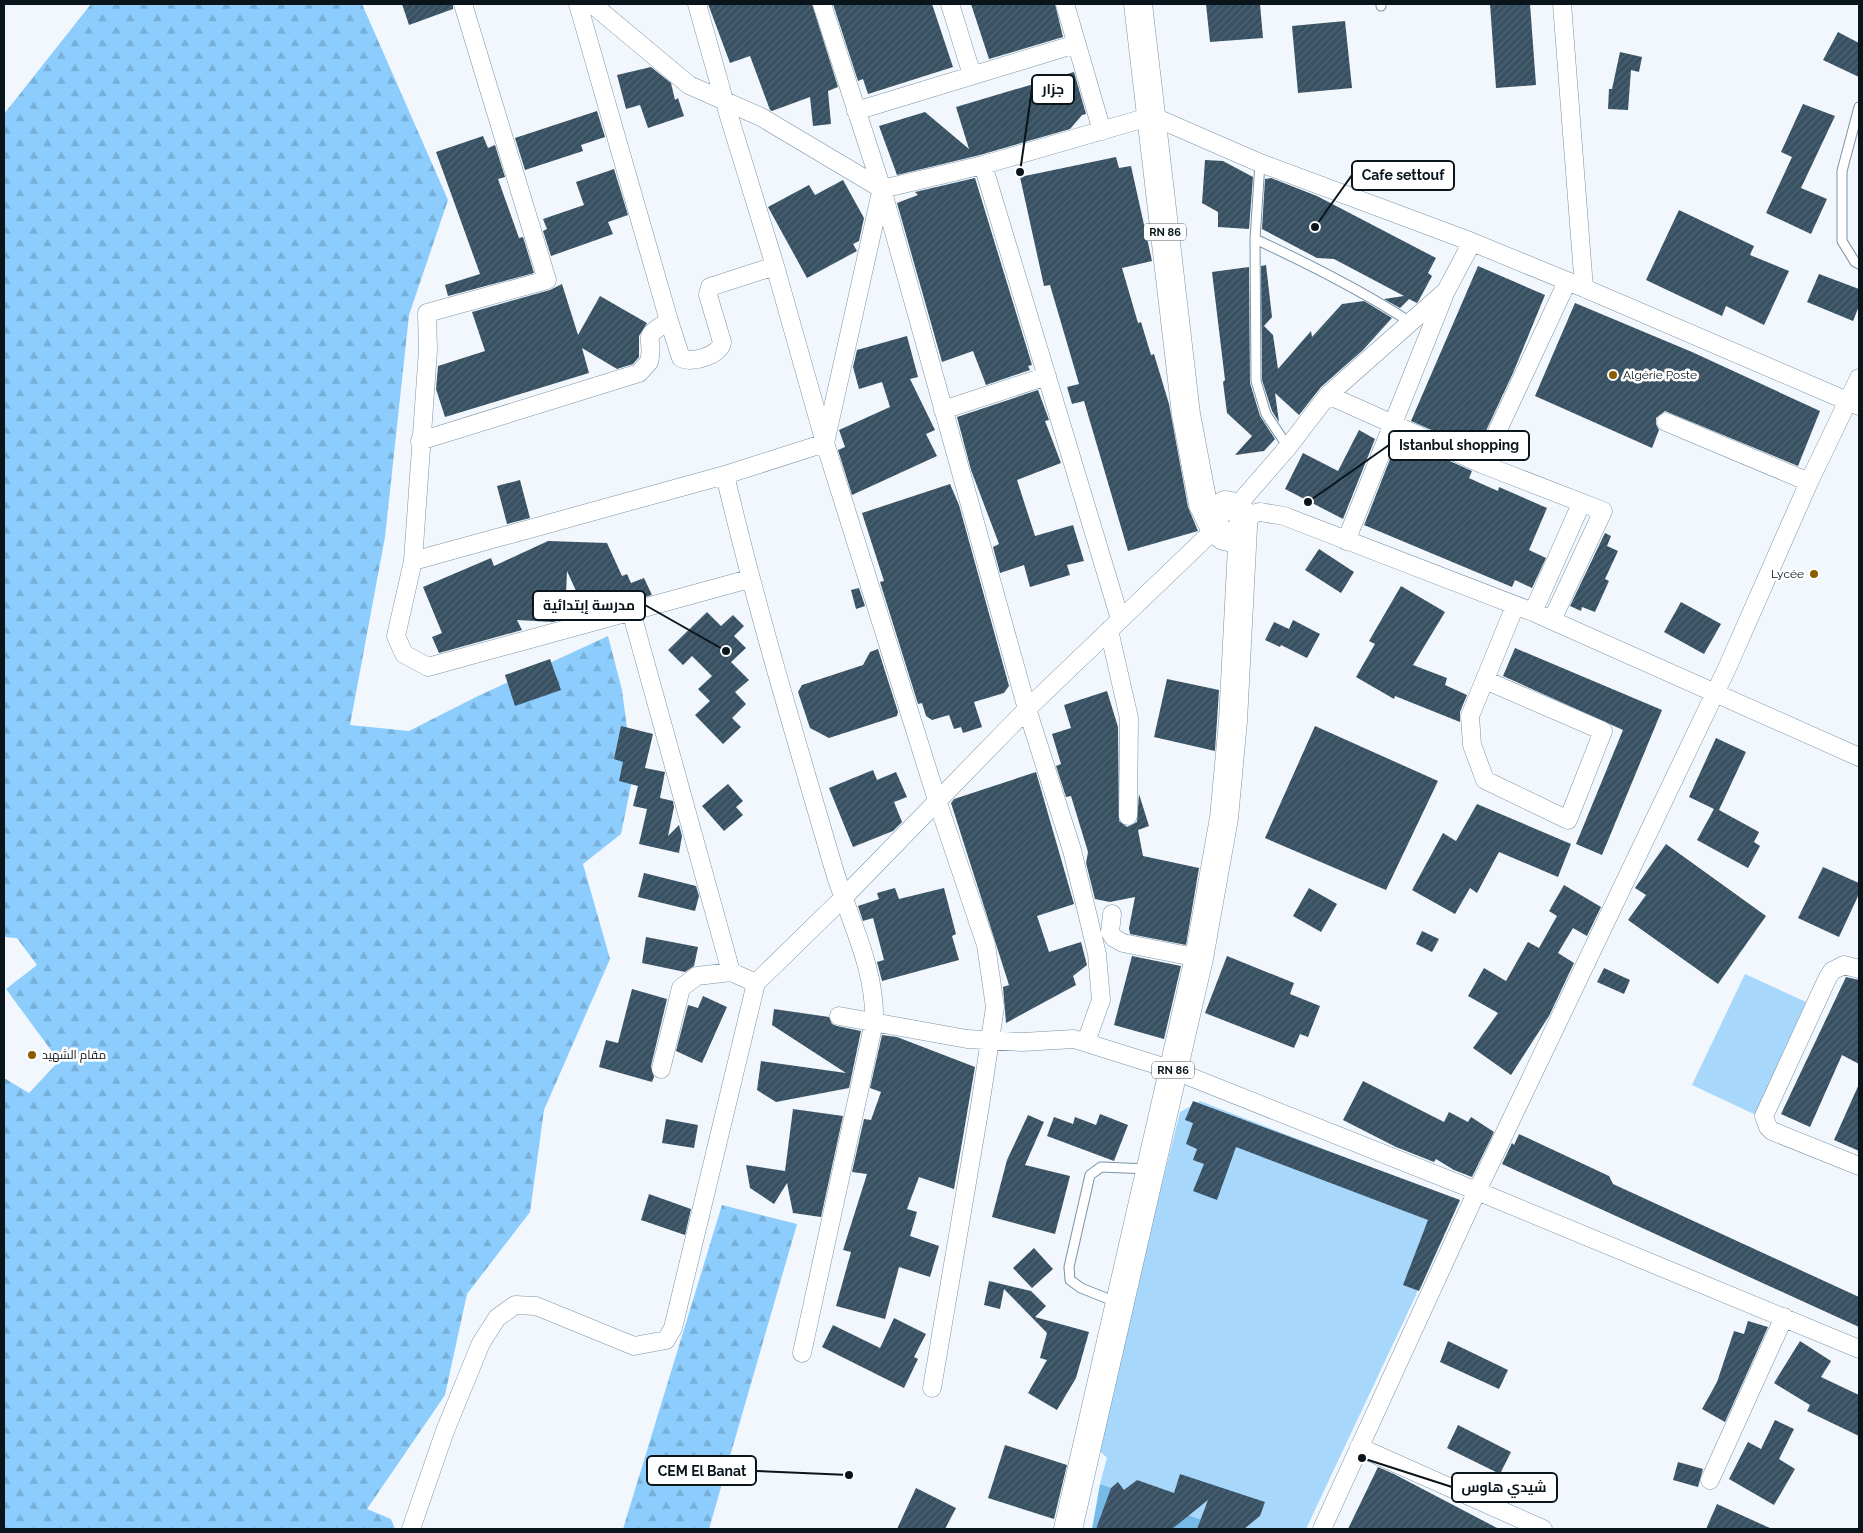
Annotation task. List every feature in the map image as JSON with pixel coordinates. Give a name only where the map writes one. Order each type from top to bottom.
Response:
[{"type":"main road","name":"RN 86","points":[[1068,1529],[1199,958],[1224,818],[1233,722],[1237,604],[1228,520],[1195,460],[1186,414],[1138,4]]},
{"type":"street","points":[[463,4],[547,280],[428,313],[428,350],[413,560],[396,636],[404,654],[428,667],[750,579]]},
{"type":"street","points":[[578,4],[668,321],[682,358],[691,360],[716,352],[721,348],[722,342],[708,295],[708,289],[713,285],[776,266]]},
{"type":"street","points":[[592,4],[688,85],[761,116],[882,189],[983,165],[1152,116],[1260,163],[1472,242],[1854,404]]},
{"type":"street","points":[[698,4],[724,100],[776,266],[825,443],[936,800],[986,945],[995,1007],[932,1388]]},
{"type":"street","points":[[822,4],[882,189],[1027,709],[1072,850],[1097,954],[1101,1000],[1086,1042]]},
{"type":"street","points":[[950,4],[972,75]]},
{"type":"street","points":[[1065,4],[1102,131]]},
{"type":"street","points":[[1562,4],[1584,288]]},
{"type":"street","points":[[856,111],[1076,44]]},
{"type":"street","points":[[983,165],[1047,376],[1115,625],[1129,718],[1128,816]]},
{"type":"street","points":[[825,443],[882,189]]},
{"type":"street","points":[[1346,541],[1446,291],[1472,242]]},
{"type":"street","points":[[1482,464],[1567,282]]},
{"type":"street","points":[[411,1529],[445,1431],[481,1343],[497,1318],[515,1305],[536,1306],[634,1346],[666,1340],[673,1328],[756,983],[842,899],[936,800],[1027,709],[1228,520],[1328,395],[1446,291]]},
{"type":"street","points":[[420,441],[639,373],[646,366],[650,357],[649,336],[653,330],[668,321]]},
{"type":"street","points":[[943,410],[1047,376]]},
{"type":"street","points":[[1322,1529],[1478,1191],[1713,693],[1728,666],[1809,482],[1854,404],[1859,378]]},
{"type":"street","points":[[1328,395],[1392,422],[1482,464],[1603,512],[1552,620]]},
{"type":"street","points":[[1666,422],[1809,482]]},
{"type":"street","points":[[413,560],[725,475],[825,443]]},
{"type":"street","points":[[725,475],[750,579],[842,899],[866,958],[875,1008],[874,1022],[802,1353]]},
{"type":"street","points":[[1533,612],[1581,504]]},
{"type":"street","points":[[1228,520],[1260,512],[1276,513],[1533,612],[1859,757]]},
{"type":"street","points":[[1485,680],[1603,731],[1568,820],[1485,780],[1472,746],[1470,716],[1515,606]]},
{"type":"street","points":[[631,611],[731,972]]},
{"type":"street","points":[[1112,914],[1110,932],[1114,938],[1123,943],[1199,958]]},
{"type":"street","points":[[1859,969],[1844,965],[1832,971],[1828,976],[1764,1116],[1768,1128],[1772,1131],[1859,1166]]},
{"type":"street","points":[[661,1068],[681,988],[697,976],[731,972],[756,983]]},
{"type":"street","points":[[839,1016],[967,1039],[1022,1042],[1074,1038],[1173,1070],[1478,1191],[1859,1349]]},
{"type":"street","points":[[1710,1480],[1784,1317]]},
{"type":"street","points":[[1359,1447],[1543,1529]]},
{"type":"lane","points":[[1859,107],[1842,172],[1842,241],[1854,262],[1859,264]]},
{"type":"lane","points":[[1260,163],[1255,239],[1256,381],[1266,414],[1288,447]]},
{"type":"lane","points":[[1255,239],[1371,296],[1410,322]]},
{"type":"lane","points":[[1120,1303],[1081,1288],[1070,1280],[1069,1267],[1090,1175],[1101,1167],[1150,1169]]},
{"type":"shaded area","points":[[1745,974],[1806,1002],[1756,1115],[1692,1085]]},
{"type":"shaded area","points":[[1200,1101],[1445,1196],[1416,1295],[1306,1529],[1228,1529],[1100,1484],[1107,1458],[1096,1447],[1180,1112]]},
{"type":"shaded area","points":[[1100,1484],[1228,1529],[1092,1529]]},
{"type":"green space","points":[[91,4],[362,4],[448,200],[409,315],[385,537],[350,725],[409,731],[476,697],[608,636],[622,690],[633,775],[621,834],[583,864],[610,959],[544,1110],[530,1212],[467,1294],[445,1395],[367,1509],[391,1519],[395,1529],[4,1529],[4,1078],[29,1093],[59,1061],[6,989],[37,965],[17,938],[4,937],[4,114]]},
{"type":"green space","points":[[722,1205],[797,1224],[709,1529],[623,1529]]},
{"type":"building","points":[[402,4],[453,4],[453,9],[409,25]]},
{"type":"building","points":[[708,4],[812,4],[838,87],[828,91],[831,124],[813,126],[810,97],[772,111],[770,110],[750,56],[730,63]]},
{"type":"building","points":[[833,4],[932,4],[953,67],[868,94],[863,79],[858,81]]},
{"type":"building","points":[[971,4],[1055,4],[1063,37],[989,59]]},
{"type":"building","points":[[1206,4],[1260,4],[1263,38],[1210,42]]},
{"type":"building","points":[[1490,4],[1530,4],[1536,85],[1496,88]]},
{"type":"building","points":[[1345,21],[1352,88],[1298,93],[1292,26]]},
{"type":"building","points":[[1838,32],[1859,43],[1859,77],[1823,60]]},
{"type":"building","points":[[1620,52],[1642,57],[1639,72],[1631,70],[1628,110],[1608,109],[1609,89],[1612,89]]},
{"type":"building","points":[[651,67],[671,83],[675,100],[678,98],[684,116],[648,128],[640,105],[626,109],[617,75]]},
{"type":"building","points":[[1074,72],[1086,114],[1082,115],[1070,129],[980,155],[897,175],[879,126],[925,112],[969,149],[956,107]]},
{"type":"building","points":[[1803,104],[1835,116],[1801,188],[1827,199],[1811,234],[1766,213],[1792,157],[1781,152]]},
{"type":"building","points":[[597,111],[605,137],[581,145],[583,151],[525,170],[515,138]]},
{"type":"building","points":[[483,136],[488,148],[495,145],[505,177],[498,179],[519,238],[523,237],[534,273],[448,296],[445,285],[480,274],[436,152]]},
{"type":"building","points":[[1116,157],[1119,168],[1131,166],[1152,261],[1122,268],[1138,323],[1141,322],[1151,355],[1154,354],[1169,404],[1188,507],[1198,531],[1128,551],[1084,401],[1072,404],[1067,387],[1079,384],[1050,285],[1044,286],[1020,177]]},
{"type":"building","points":[[1205,160],[1223,161],[1253,177],[1249,229],[1218,227],[1218,212],[1202,203]]},
{"type":"building","points":[[614,169],[628,215],[608,222],[613,234],[551,256],[543,231],[547,229],[543,219],[584,205],[576,182]]},
{"type":"building","points":[[975,178],[1032,365],[1028,366],[1030,370],[986,385],[973,351],[942,362],[897,203],[918,195],[915,192]]},
{"type":"building","points":[[1271,178],[1317,196],[1436,258],[1428,273],[1432,276],[1417,303],[1409,299],[1400,308],[1384,299],[1404,296],[1334,259],[1317,258],[1262,229],[1265,179]]},
{"type":"building","points":[[843,180],[864,218],[859,241],[853,244],[857,251],[807,278],[768,207],[809,185],[815,195]]},
{"type":"building","points":[[1679,210],[1754,246],[1750,255],[1789,271],[1764,325],[1726,306],[1722,316],[1646,280]]},
{"type":"building","points":[[1266,265],[1272,317],[1264,326],[1273,335],[1278,369],[1311,331],[1312,337],[1342,304],[1364,301],[1392,318],[1363,350],[1321,387],[1299,415],[1275,393],[1279,422],[1272,411],[1262,380],[1261,266]]},
{"type":"building","points":[[1478,266],[1545,295],[1513,373],[1477,450],[1411,421]]},
{"type":"building","points":[[1249,267],[1250,383],[1260,416],[1275,439],[1264,451],[1235,455],[1252,436],[1227,413],[1223,382],[1225,380],[1212,272]]},
{"type":"building","points":[[1819,274],[1859,289],[1859,306],[1853,321],[1807,302]]},
{"type":"building","points":[[562,284],[578,335],[600,296],[647,323],[639,336],[639,357],[633,364],[617,369],[582,348],[589,373],[445,417],[436,389],[438,366],[485,351],[472,312],[550,290]]},
{"type":"building","points":[[1575,303],[1692,352],[1820,411],[1798,466],[1665,411],[1656,418],[1659,430],[1652,448],[1535,396]]},
{"type":"building","points":[[907,336],[918,377],[910,379],[935,430],[926,434],[937,456],[852,495],[838,450],[845,447],[839,430],[890,407],[882,382],[859,389],[853,367],[857,350]]},
{"type":"building","points":[[1038,390],[1049,420],[1045,421],[1061,463],[1017,480],[1035,536],[1073,525],[1084,561],[1067,565],[1070,575],[1030,587],[1024,565],[1000,573],[993,547],[999,544],[971,470],[957,417]]},
{"type":"building","points":[[1359,430],[1375,439],[1343,519],[1285,489],[1303,453],[1338,471]]},
{"type":"building","points":[[1412,444],[1472,471],[1469,478],[1498,491],[1499,487],[1547,508],[1529,550],[1546,558],[1532,588],[1515,580],[1512,587],[1364,525],[1394,449],[1407,455]]},
{"type":"building","points":[[520,480],[530,518],[507,524],[497,486]]},
{"type":"building","points":[[950,484],[959,505],[1009,686],[1004,693],[974,702],[982,727],[963,733],[961,727],[954,729],[949,715],[932,720],[926,716],[922,703],[918,704],[880,582],[884,581],[862,513]]},
{"type":"building","points":[[1605,533],[1611,536],[1607,546],[1618,551],[1605,579],[1609,581],[1595,612],[1582,607],[1581,611],[1570,606]]},
{"type":"building","points":[[548,541],[607,543],[622,576],[627,574],[631,583],[644,578],[652,595],[586,613],[567,571],[565,619],[553,622],[517,620],[522,630],[439,653],[432,637],[442,633],[423,587],[491,558],[494,566]]},
{"type":"building","points":[[1319,549],[1354,572],[1341,593],[1305,570]]},
{"type":"building","points":[[1401,586],[1445,612],[1413,665],[1447,678],[1445,685],[1467,695],[1460,712],[1460,722],[1395,696],[1394,699],[1356,677],[1375,644],[1369,641]]},
{"type":"building","points":[[859,588],[865,606],[856,609],[851,590]]},
{"type":"building","points":[[1681,602],[1721,624],[1704,654],[1664,632]]},
{"type":"building","points":[[707,612],[721,626],[733,615],[744,626],[734,636],[746,648],[731,662],[749,680],[735,692],[746,704],[732,718],[741,727],[723,744],[695,715],[710,701],[698,689],[712,676],[692,656],[683,665],[668,650]]},
{"type":"building","points":[[1293,620],[1320,634],[1307,658],[1281,645],[1280,647],[1265,640],[1274,622],[1289,629]]},
{"type":"building","points":[[1515,648],[1662,710],[1602,855],[1576,844],[1623,730],[1503,676]]},
{"type":"building","points":[[878,649],[898,712],[897,716],[829,738],[810,728],[798,692],[802,685],[863,665],[870,652]]},
{"type":"building","points":[[550,659],[561,690],[515,706],[505,675]]},
{"type":"building","points":[[1167,679],[1219,690],[1215,751],[1154,737]]},
{"type":"building","points":[[1107,691],[1118,727],[1119,821],[1127,827],[1137,822],[1139,794],[1149,826],[1138,830],[1143,856],[1199,868],[1186,945],[1130,934],[1129,928],[1135,897],[1110,902],[1095,899],[1086,863],[1088,852],[1071,796],[1066,797],[1056,766],[1061,764],[1052,734],[1071,728],[1064,705]]},
{"type":"building","points":[[621,726],[653,734],[645,768],[665,772],[660,798],[673,801],[674,807],[668,836],[679,825],[682,836],[679,853],[639,844],[647,809],[633,806],[638,786],[619,781],[623,762],[614,759]]},
{"type":"building","points":[[1315,726],[1438,781],[1386,890],[1265,838]]},
{"type":"building","points":[[1716,738],[1746,752],[1719,810],[1759,832],[1754,842],[1760,846],[1748,868],[1697,840],[1714,809],[1689,797]]},
{"type":"building","points":[[873,770],[877,780],[896,772],[907,797],[894,802],[902,822],[893,831],[853,847],[829,788]]},
{"type":"building","points":[[1036,772],[1074,904],[1037,916],[1049,952],[1081,942],[1087,965],[1073,976],[1076,985],[1006,1023],[1003,987],[1009,985],[951,803],[954,799]]},
{"type":"building","points":[[728,784],[743,801],[736,807],[743,815],[724,831],[702,806]]},
{"type":"building","points":[[1477,804],[1571,844],[1558,877],[1499,852],[1477,893],[1470,888],[1455,914],[1412,890],[1443,833],[1456,841]]},
{"type":"building","points":[[1666,844],[1766,916],[1718,984],[1628,920],[1646,895],[1635,888]]},
{"type":"building","points":[[1823,867],[1859,883],[1859,894],[1839,937],[1798,918]]},
{"type":"building","points":[[644,873],[696,886],[699,896],[695,911],[638,897]]},
{"type":"building","points":[[1564,885],[1601,907],[1587,936],[1573,928],[1558,953],[1574,963],[1549,1016],[1511,1075],[1473,1048],[1498,1013],[1468,996],[1484,968],[1506,981],[1528,942],[1539,948],[1557,916],[1549,911]]},
{"type":"building","points":[[895,888],[899,899],[944,888],[956,934],[952,936],[959,960],[882,981],[877,962],[884,960],[873,918],[863,921],[858,906],[879,899],[877,893]]},
{"type":"building","points":[[1309,888],[1337,904],[1321,932],[1293,916]]},
{"type":"building","points":[[1422,931],[1439,939],[1432,952],[1416,944]]},
{"type":"building","points":[[646,937],[698,947],[694,966],[685,972],[642,963]]},
{"type":"building","points":[[1132,956],[1181,966],[1164,1039],[1114,1025]]},
{"type":"building","points":[[1227,956],[1294,983],[1290,994],[1320,1006],[1308,1037],[1300,1034],[1294,1048],[1205,1013]]},
{"type":"building","points":[[1604,968],[1630,980],[1624,994],[1597,982]]},
{"type":"building","points":[[1846,977],[1859,980],[1859,1064],[1842,1055],[1810,1127],[1781,1114]]},
{"type":"building","points":[[632,989],[667,999],[651,1066],[654,1077],[652,1082],[599,1067],[606,1040],[618,1043]]},
{"type":"building","points":[[703,996],[727,1007],[702,1063],[676,1051],[688,1005],[698,1008]]},
{"type":"building","points":[[774,1009],[829,1017],[832,1024],[861,1031],[849,1088],[776,1102],[757,1090],[761,1061],[846,1073],[772,1025]]},
{"type":"building","points":[[882,1035],[897,1037],[975,1067],[954,1189],[919,1177],[907,1209],[917,1212],[910,1236],[939,1246],[930,1277],[899,1267],[885,1319],[836,1306],[851,1252],[843,1250],[867,1174],[852,1172],[864,1119],[871,1120],[881,1092],[870,1088]]},
{"type":"building","points":[[1363,1081],[1444,1122],[1449,1112],[1468,1122],[1471,1117],[1494,1132],[1472,1177],[1454,1170],[1436,1159],[1434,1162],[1396,1147],[1343,1120]]},
{"type":"building","points":[[1859,1084],[1859,1151],[1834,1140]]},
{"type":"building","points":[[1193,1101],[1460,1200],[1419,1291],[1403,1285],[1428,1220],[1236,1147],[1217,1200],[1193,1191],[1204,1164],[1193,1160],[1197,1149],[1186,1144],[1193,1123],[1185,1120]]},
{"type":"building","points":[[793,1109],[843,1116],[821,1217],[793,1213],[787,1183],[774,1204],[750,1188],[746,1165],[785,1171]]},
{"type":"building","points":[[1100,1114],[1128,1125],[1114,1161],[1047,1136],[1054,1117],[1073,1124],[1075,1117],[1096,1125]]},
{"type":"building","points":[[1028,1115],[1044,1122],[1025,1165],[1070,1176],[1055,1234],[992,1217],[1007,1160]]},
{"type":"building","points":[[666,1119],[698,1125],[694,1148],[662,1143]]},
{"type":"building","points":[[1519,1134],[1609,1176],[1613,1184],[1859,1297],[1859,1327],[1502,1164],[1512,1143],[1514,1145]]},
{"type":"building","points":[[649,1194],[691,1209],[685,1235],[641,1220]]},
{"type":"building","points":[[1034,1248],[1053,1269],[1032,1288],[1013,1268]]},
{"type":"building","points":[[989,1281],[1031,1291],[1046,1306],[1035,1317],[1089,1332],[1076,1378],[1057,1410],[1028,1393],[1047,1360],[1040,1358],[1047,1333],[1004,1289],[1000,1309],[984,1305]]},
{"type":"building","points":[[894,1318],[926,1334],[914,1357],[918,1359],[904,1388],[822,1347],[833,1325],[880,1348]]},
{"type":"building","points":[[1748,1321],[1768,1327],[1725,1422],[1702,1409],[1717,1382],[1734,1331],[1744,1334]]},
{"type":"building","points":[[1448,1341],[1508,1370],[1499,1389],[1440,1362]]},
{"type":"building","points":[[1800,1341],[1831,1361],[1821,1377],[1859,1395],[1859,1436],[1807,1411],[1810,1405],[1774,1383]]},
{"type":"building","points":[[1775,1420],[1794,1429],[1779,1459],[1795,1469],[1774,1505],[1729,1479],[1748,1442],[1761,1449]]},
{"type":"building","points":[[1458,1425],[1511,1452],[1500,1474],[1447,1448]]},
{"type":"building","points":[[1005,1445],[1067,1465],[1054,1519],[988,1498]]},
{"type":"building","points":[[1678,1462],[1703,1469],[1698,1487],[1673,1480]]},
{"type":"building","points":[[1378,1467],[1394,1474],[1499,1529],[1348,1529]]},
{"type":"building","points":[[1180,1474],[1265,1502],[1260,1516],[1244,1529],[1197,1529],[1208,1500],[1172,1529],[1096,1529],[1111,1488],[1118,1482],[1124,1490],[1137,1480],[1174,1493]]},
{"type":"building","points":[[916,1488],[956,1508],[945,1529],[897,1529]]},
{"type":"building","points":[[1717,1504],[1772,1529],[1706,1529]]},
{"type":"place","name":"جزار","points":[[1020,172]]},
{"type":"place","name":"Cafe settouf","points":[[1315,227]]},
{"type":"place","name":"Algérie Poste","points":[[1613,375]]},
{"type":"place","name":"Istanbul shopping","points":[[1308,502]]},
{"type":"place","name":"Lycée","points":[[1814,574]]},
{"type":"place","name":"مدرسة إبتدائية","points":[[726,651]]},
{"type":"place","name":"مقام الشهيد","points":[[32,1055]]},
{"type":"place","name":"شيدي هاوس","points":[[1362,1458]]},
{"type":"place","name":"CEM El Banat","points":[[849,1475]]}]
